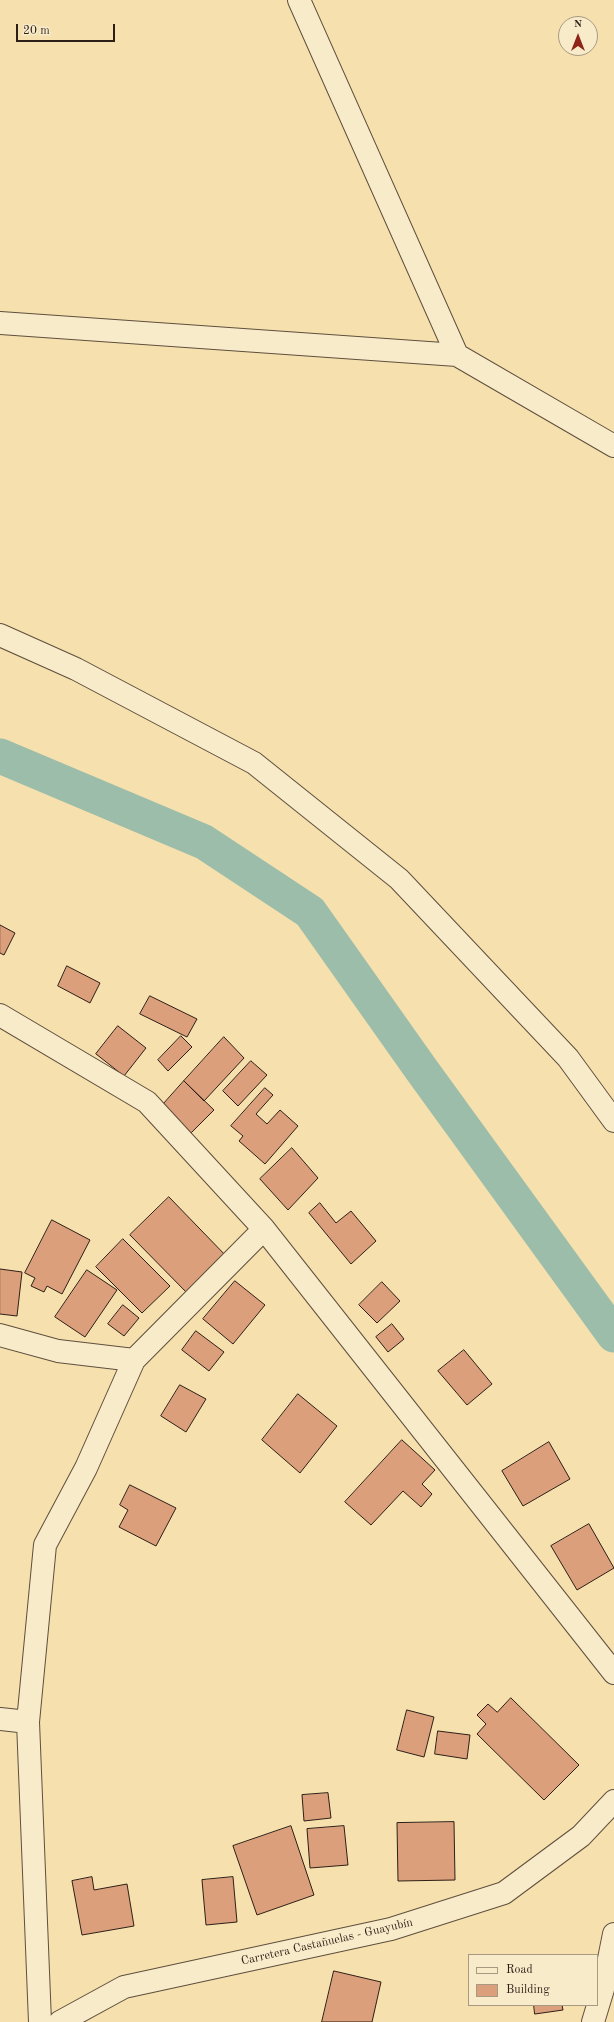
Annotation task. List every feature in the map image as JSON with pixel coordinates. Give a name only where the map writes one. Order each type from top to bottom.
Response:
[{"type":"street","points":[[299,0],[458,355]]},
{"type":"street","points":[[0,323],[458,355],[614,446]]},
{"type":"street","points":[[0,636],[76,669],[254,763],[399,878],[568,1058],[614,1121]]},
{"type":"street","points":[[0,1014],[147,1102],[264,1229],[614,1673]]},
{"type":"street","points":[[40,2022],[28,1722],[45,1545],[86,1468],[134,1360],[264,1229]]},
{"type":"street","points":[[0,1335],[58,1351],[134,1360]]},
{"type":"street","points":[[0,1719],[28,1722]]},
{"type":"street","name":"Carretera Castañuelas - Guayubín","points":[[60,2022],[124,1987],[391,1930],[504,1893],[581,1836],[614,1801]]},
{"type":"street","points":[[598,2006],[603,1989],[614,1934]]},
{"type":"street","points":[[593,2022],[598,2006]]},
{"type":"building","points":[[0,925],[15,933],[4,955],[0,953]]},
{"type":"building","points":[[67,966],[100,983],[90,1003],[58,986]]},
{"type":"building","points":[[150,996],[197,1019],[187,1037],[140,1014]]},
{"type":"building","points":[[118,1026],[146,1048],[124,1076],[96,1054]]},
{"type":"building","points":[[181,1036],[192,1047],[168,1071],[158,1060]]},
{"type":"building","points":[[224,1037],[244,1058],[204,1101],[184,1081]]},
{"type":"building","points":[[251,1061],[267,1075],[238,1106],[223,1091]]},
{"type":"building","points":[[184,1081],[214,1110],[188,1136],[160,1108]]},
{"type":"building","points":[[265,1088],[273,1095],[256,1114],[267,1124],[280,1110],[298,1126],[265,1164],[239,1141],[243,1136],[231,1126]]},
{"type":"building","points":[[292,1148],[318,1178],[288,1210],[260,1179]]},
{"type":"building","points":[[169,1197],[229,1259],[190,1296],[130,1235]]},
{"type":"building","points":[[320,1203],[336,1223],[351,1211],[376,1241],[351,1264],[309,1213]]},
{"type":"building","points":[[52,1220],[90,1240],[62,1294],[47,1286],[44,1292],[31,1286],[35,1278],[25,1273]]},
{"type":"building","points":[[123,1239],[170,1286],[142,1313],[96,1267]]},
{"type":"building","points":[[0,1269],[22,1272],[17,1316],[0,1314]]},
{"type":"building","points":[[87,1270],[117,1290],[85,1337],[55,1317]]},
{"type":"building","points":[[235,1281],[265,1305],[233,1344],[203,1319]]},
{"type":"building","points":[[382,1282],[400,1301],[377,1323],[359,1305]]},
{"type":"building","points":[[123,1305],[139,1318],[124,1336],[108,1324]]},
{"type":"building","points":[[392,1324],[404,1339],[388,1352],[376,1337]]},
{"type":"building","points":[[196,1331],[224,1352],[209,1371],[182,1350]]},
{"type":"building","points":[[464,1350],[492,1384],[467,1405],[438,1371]]},
{"type":"building","points":[[180,1385],[206,1399],[186,1432],[161,1416]]},
{"type":"building","points":[[298,1394],[337,1426],[300,1473],[262,1440]]},
{"type":"building","points":[[402,1440],[435,1470],[422,1484],[432,1494],[421,1507],[403,1491],[371,1525],[345,1502]]},
{"type":"building","points":[[549,1442],[570,1479],[523,1506],[502,1471]]},
{"type":"building","points":[[130,1485],[176,1508],[156,1546],[119,1527],[128,1510],[120,1505]]},
{"type":"building","points":[[589,1524],[614,1568],[577,1590],[551,1546]]},
{"type":"building","points":[[511,1698],[579,1765],[544,1800],[477,1734],[486,1724],[477,1715],[488,1704],[497,1712]]},
{"type":"building","points":[[407,1710],[434,1717],[424,1757],[397,1750]]},
{"type":"building","points":[[438,1731],[470,1735],[467,1759],[435,1754]]},
{"type":"building","points":[[328,1793],[331,1818],[304,1821],[302,1795]]},
{"type":"building","points":[[454,1822],[455,1880],[398,1881],[397,1823]]},
{"type":"building","points":[[291,1826],[314,1895],[257,1915],[233,1846]]},
{"type":"building","points":[[344,1826],[348,1865],[310,1868],[307,1829]]},
{"type":"building","points":[[92,1877],[94,1890],[127,1884],[134,1926],[82,1935],[72,1881]]},
{"type":"building","points":[[233,1877],[237,1922],[206,1925],[202,1880]]},
{"type":"building","points":[[334,1971],[381,1982],[372,2022],[322,2022]]},
{"type":"building","points":[[534,2006],[562,2006],[563,2010],[535,2014]]},
{"type":"waterway","points":[[0,756],[204,842],[310,912],[421,1069],[614,1335]]}]
